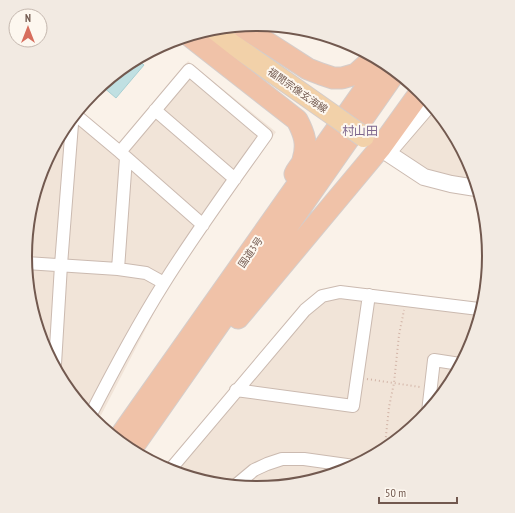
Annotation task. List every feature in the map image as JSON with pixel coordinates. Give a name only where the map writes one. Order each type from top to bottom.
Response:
[{"type":"highway","points":[[249,31],[308,69],[333,78],[342,78],[356,74],[370,61]]},
{"type":"highway","points":[[195,40],[297,120],[304,133],[306,146],[303,161],[242,250],[221,293]]},
{"type":"highway","name":"国道3号","points":[[121,436],[380,67]]},
{"type":"highway","name":"国道3号","points":[[134,445],[393,76]]},
{"type":"highway","points":[[148,426],[203,361],[417,97]]},
{"type":"main road","name":"福間宗像玄海線","points":[[218,34],[377,146]]},
{"type":"street","points":[[93,410],[124,350],[164,283],[266,135],[189,70],[155,110],[123,155],[118,269]]},
{"type":"street","points":[[427,108],[377,146],[424,177],[472,187]]},
{"type":"street","points":[[155,110],[235,179]]},
{"type":"street","points":[[80,118],[203,225]]},
{"type":"street","points":[[55,357],[72,129]]},
{"type":"street","points":[[32,263],[146,272],[164,283]]},
{"type":"street","points":[[173,466],[305,310],[322,296],[340,292],[477,309]]},
{"type":"street","points":[[236,390],[353,406],[369,295]]},
{"type":"street","points":[[429,402],[434,360],[456,363]]},
{"type":"street","points":[[240,482],[254,470],[282,459],[304,459],[341,466]]},
{"type":"path","points":[[385,442],[399,335],[404,314],[404,300]]},
{"type":"path","points":[[358,378],[431,388]]},
{"type":"shaded area","points":[[188,61],[276,132],[168,286],[100,418],[70,382],[49,343],[36,300],[32,271],[32,242],[36,213],[49,170],[62,144],[83,114],[122,146]]},
{"type":"shaded area","points":[[430,112],[453,144],[470,180],[435,174],[400,152]]},
{"type":"shaded area","points":[[320,292],[478,304],[471,329],[460,356],[445,382],[436,394],[406,426],[383,444],[357,459],[316,474],[301,478],[272,482],[243,482],[214,478],[172,466],[297,311],[309,298]]},
{"type":"water","points":[[142,63],[144,65],[116,98],[106,90]]},
{"type":"district","name":"村山田","points":[[360,131]]}]
